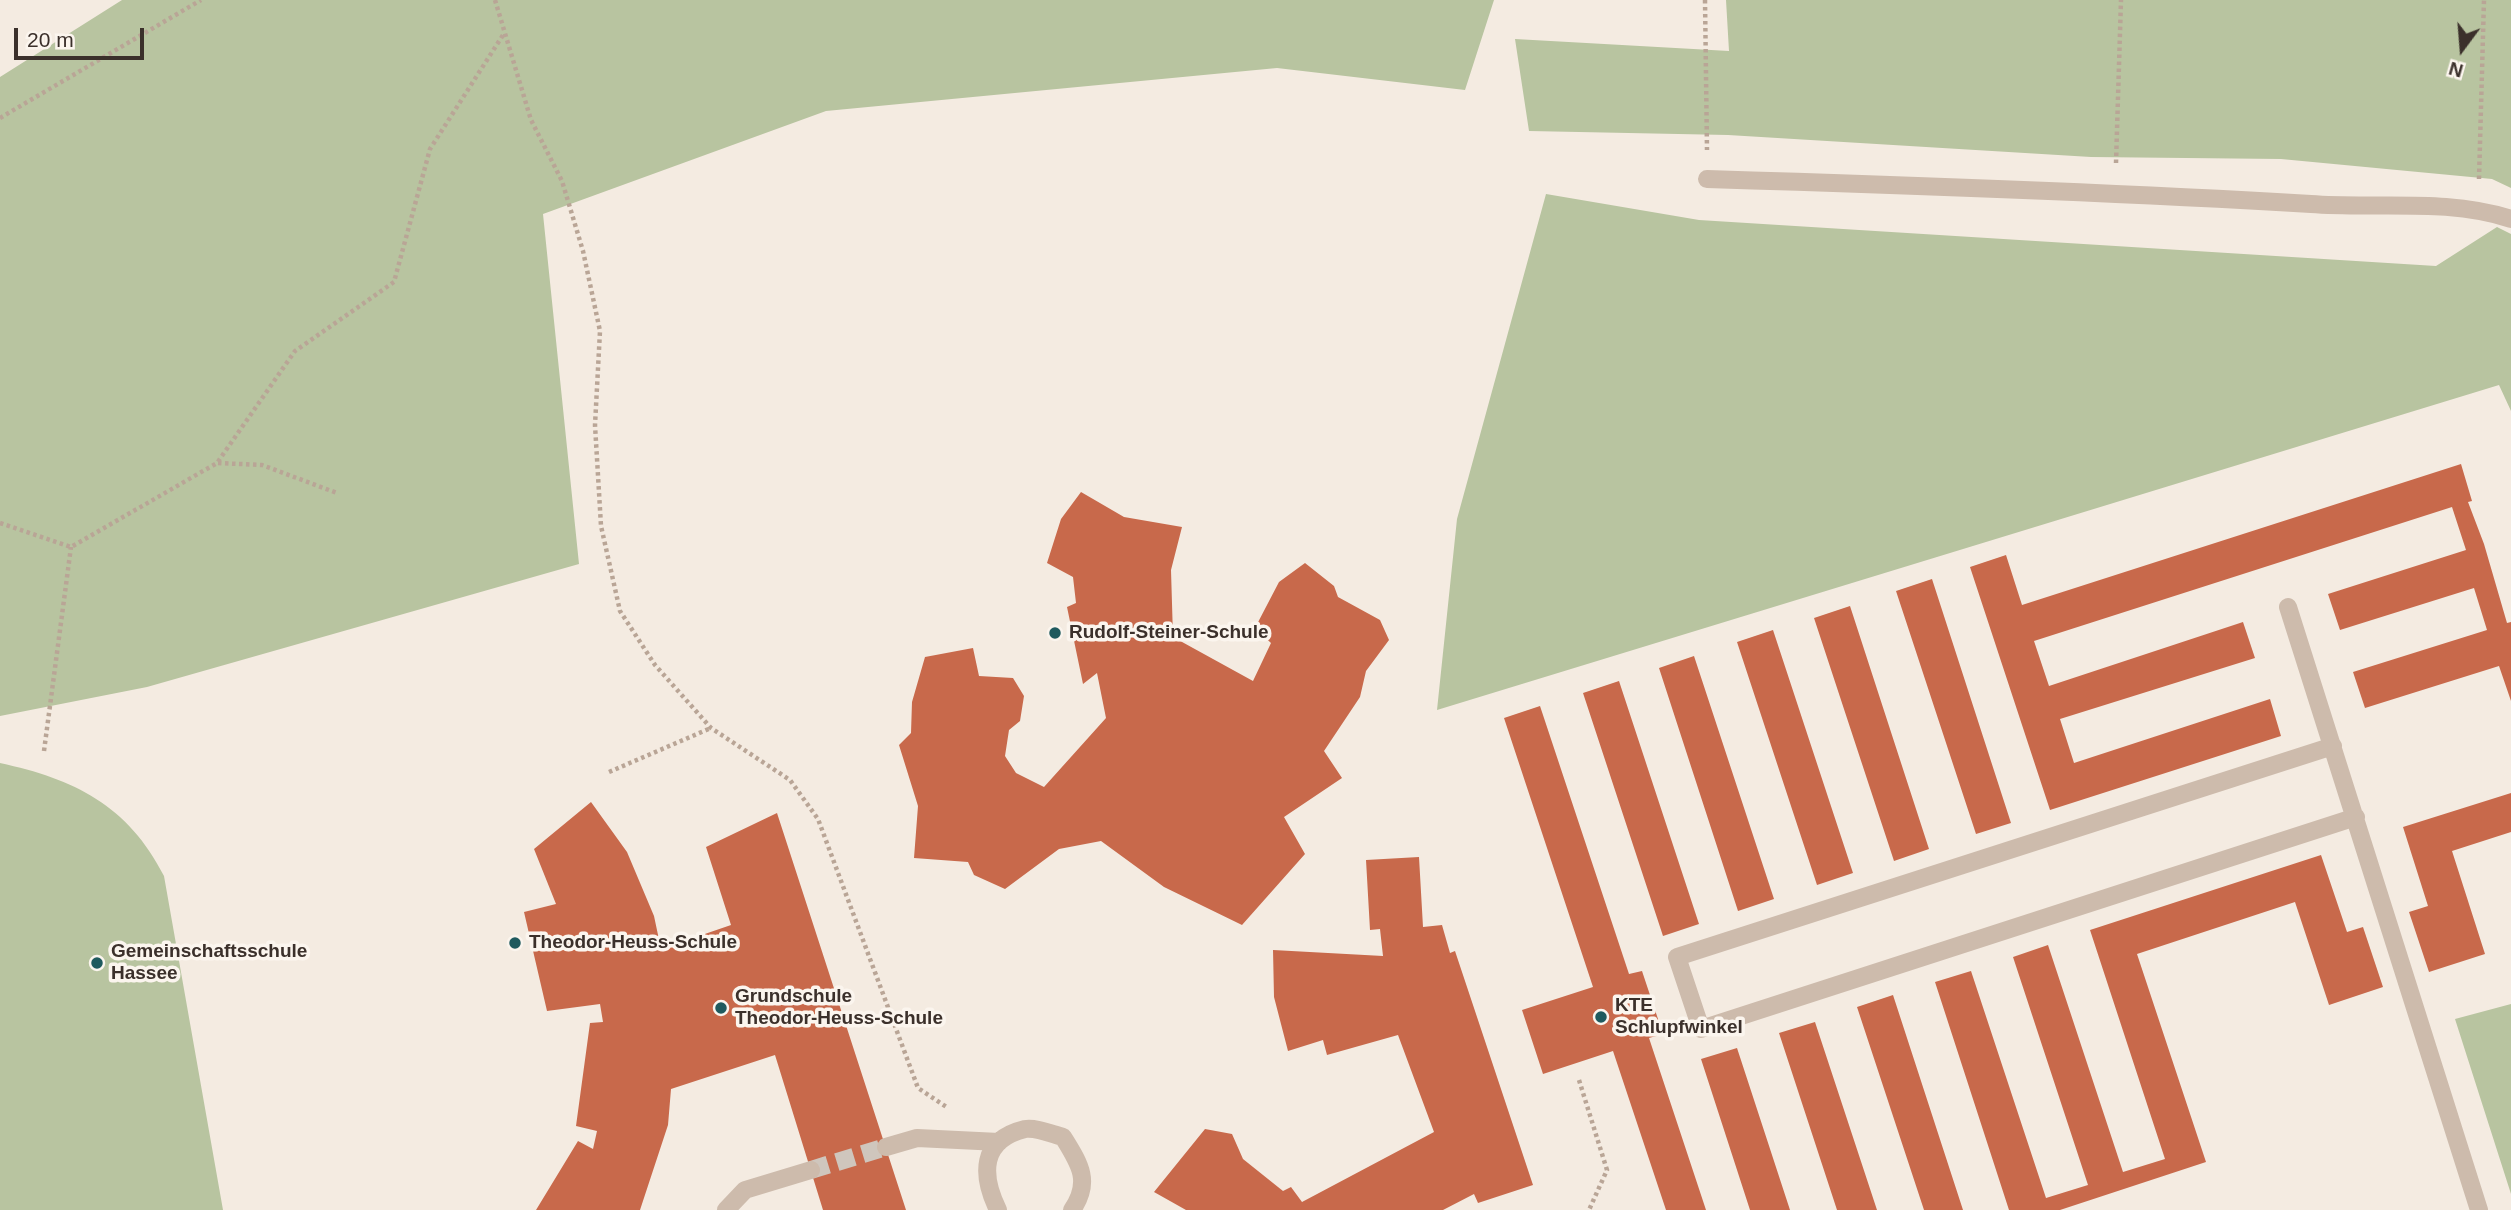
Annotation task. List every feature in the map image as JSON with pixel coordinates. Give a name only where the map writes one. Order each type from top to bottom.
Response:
[{"type":"lane","points":[[1707,179],[2115,192],[2330,206],[2478,208],[2511,219]]},
{"type":"lane","points":[[2288,607],[2479,1210]]},
{"type":"lane","points":[[2333,746],[1677,957],[1701,1029],[2356,817]]},
{"type":"lane","points":[[886,1147],[917,1138],[999,1142],[1027,1128],[1063,1137],[1080,1164],[1083,1194],[1072,1210]]},
{"type":"lane","points":[[998,1210],[988,1189],[985,1164],[999,1142]]},
{"type":"lane","points":[[726,1210],[746,1190],[811,1170]]},
{"type":"path","points":[[0,118],[201,0]]},
{"type":"path","points":[[495,0],[503,34],[531,120],[562,181],[583,251],[600,331],[595,425],[601,526],[620,611],[655,665],[711,728],[790,780],[818,819],[918,1088],[953,1111]]},
{"type":"path","points":[[1704,0],[1707,179]]},
{"type":"path","points":[[2115,192],[2121,0]]},
{"type":"path","points":[[2478,208],[2484,0]]},
{"type":"path","points":[[0,523],[71,547],[217,463],[295,351],[394,282],[430,149],[503,34]]},
{"type":"path","points":[[217,463],[262,465],[337,494]]},
{"type":"path","points":[[44,751],[71,547]]},
{"type":"path","points":[[609,772],[711,728]]},
{"type":"path","points":[[1579,1080],[1607,1170],[1589,1210]]},
{"type":"green space","points":[[122,0],[1494,0],[1465,90],[1277,68],[826,111],[543,214],[579,564],[147,687],[0,716],[0,77]]},
{"type":"green space","points":[[1726,0],[2511,0],[2511,188],[2492,179],[2281,159],[2091,157],[1728,135],[1529,131],[1515,39],[1729,51]]},
{"type":"green space","points":[[1546,194],[1699,220],[2436,266],[2497,227],[2511,234],[2511,411],[2499,385],[1437,710],[1457,519]]},
{"type":"green space","name":"Gemeinschaftsschule Hassee","points":[[0,763],[52,777],[96,799],[116,813],[134,831],[150,851],[164,876],[223,1210],[0,1210]]},
{"type":"green space","points":[[2511,1004],[2511,1194],[2455,1019]]},
{"type":"building","points":[[2461,464],[2472,501],[2468,502],[2484,544],[2507,623],[2511,622],[2511,701],[2499,666],[2365,708],[2353,672],[2487,630],[2474,588],[2340,630],[2328,594],[2466,550],[2452,507],[2034,641],[2049,686],[2243,622],[2255,658],[2060,719],[2074,763],[2270,699],[2281,736],[2050,810],[1970,567],[2006,555],[2022,605]]},
{"type":"building","points":[[1081,492],[1124,517],[1182,527],[1171,570],[1173,637],[1253,681],[1271,643],[1255,628],[1279,582],[1305,563],[1334,586],[1338,597],[1380,620],[1389,640],[1366,671],[1360,697],[1324,751],[1342,778],[1284,817],[1305,854],[1242,925],[1164,887],[1101,841],[1059,849],[1005,889],[974,875],[968,862],[914,858],[918,806],[899,745],[911,733],[912,702],[925,657],[973,648],[979,676],[1013,678],[1024,696],[1020,721],[1009,730],[1005,756],[1016,773],[1044,787],[1106,718],[1097,673],[1083,684],[1067,607],[1076,603],[1073,577],[1047,563],[1061,519]]},
{"type":"building","points":[[1932,579],[2011,823],[1976,834],[1896,591]]},
{"type":"building","points":[[1850,606],[1929,849],[1894,861],[1814,618]]},
{"type":"building","points":[[1773,630],[1853,873],[1817,885],[1737,642]]},
{"type":"building","points":[[1694,656],[1774,899],[1738,911],[1659,668]]},
{"type":"building","points":[[1619,681],[1699,924],[1663,936],[1583,693]]},
{"type":"building","points":[[1540,706],[1629,974],[1642,971],[1663,1034],[1649,1038],[1706,1210],[1666,1210],[1613,1051],[1543,1074],[1522,1010],[1593,987],[1504,718]]},
{"type":"building","points":[[2511,793],[2511,832],[2452,851],[2485,954],[2429,972],[2409,912],[2428,906],[2403,827]]},
{"type":"building","name":"Grundschule Theodor-Heuss-Schule","points":[[591,802],[627,852],[654,916],[661,949],[731,925],[706,847],[777,813],[906,1210],[823,1210],[775,1055],[671,1089],[668,1125],[640,1210],[536,1210],[578,1141],[593,1149],[597,1131],[576,1126],[590,1023],[603,1022],[600,1004],[547,1011],[524,912],[556,904],[534,849]]},
{"type":"building","points":[[2321,855],[2347,932],[2363,927],[2383,987],[2329,1005],[2295,902],[2137,954],[2206,1162],[2060,1210],[2009,1210],[1935,982],[1971,971],[2046,1198],[2088,1185],[2013,957],[2048,945],[2123,1172],[2165,1159],[2090,930]]},
{"type":"building","points":[[1419,857],[1423,927],[1442,925],[1450,953],[1455,951],[1533,1185],[1478,1203],[1474,1194],[1443,1210],[1186,1210],[1154,1192],[1205,1129],[1232,1134],[1243,1159],[1283,1191],[1291,1187],[1302,1202],[1434,1132],[1398,1035],[1327,1055],[1323,1040],[1288,1051],[1274,997],[1273,950],[1383,956],[1380,929],[1370,930],[1366,860]]},
{"type":"building","points":[[1893,995],[1963,1210],[1924,1210],[1857,1007]]},
{"type":"building","points":[[1815,1022],[1877,1210],[1837,1210],[1779,1033]]},
{"type":"building","points":[[1737,1048],[1790,1210],[1750,1210],[1701,1059]]},
{"type":"tunnel","points":[[811,1170],[886,1147]]},
{"type":"place","name":"Rudolf-Steiner-Schule","points":[[1055,633]]},
{"type":"place","name":"Theodor-Heuss-Schule","points":[[515,943]]},
{"type":"place","name":"Gemeinschaftsschule Hassee","points":[[97,963]]},
{"type":"place","name":"Grundschule Theodor-Heuss-Schule","points":[[721,1008]]},
{"type":"place","name":"KTE Schlupfwinkel","points":[[1601,1017]]}]
